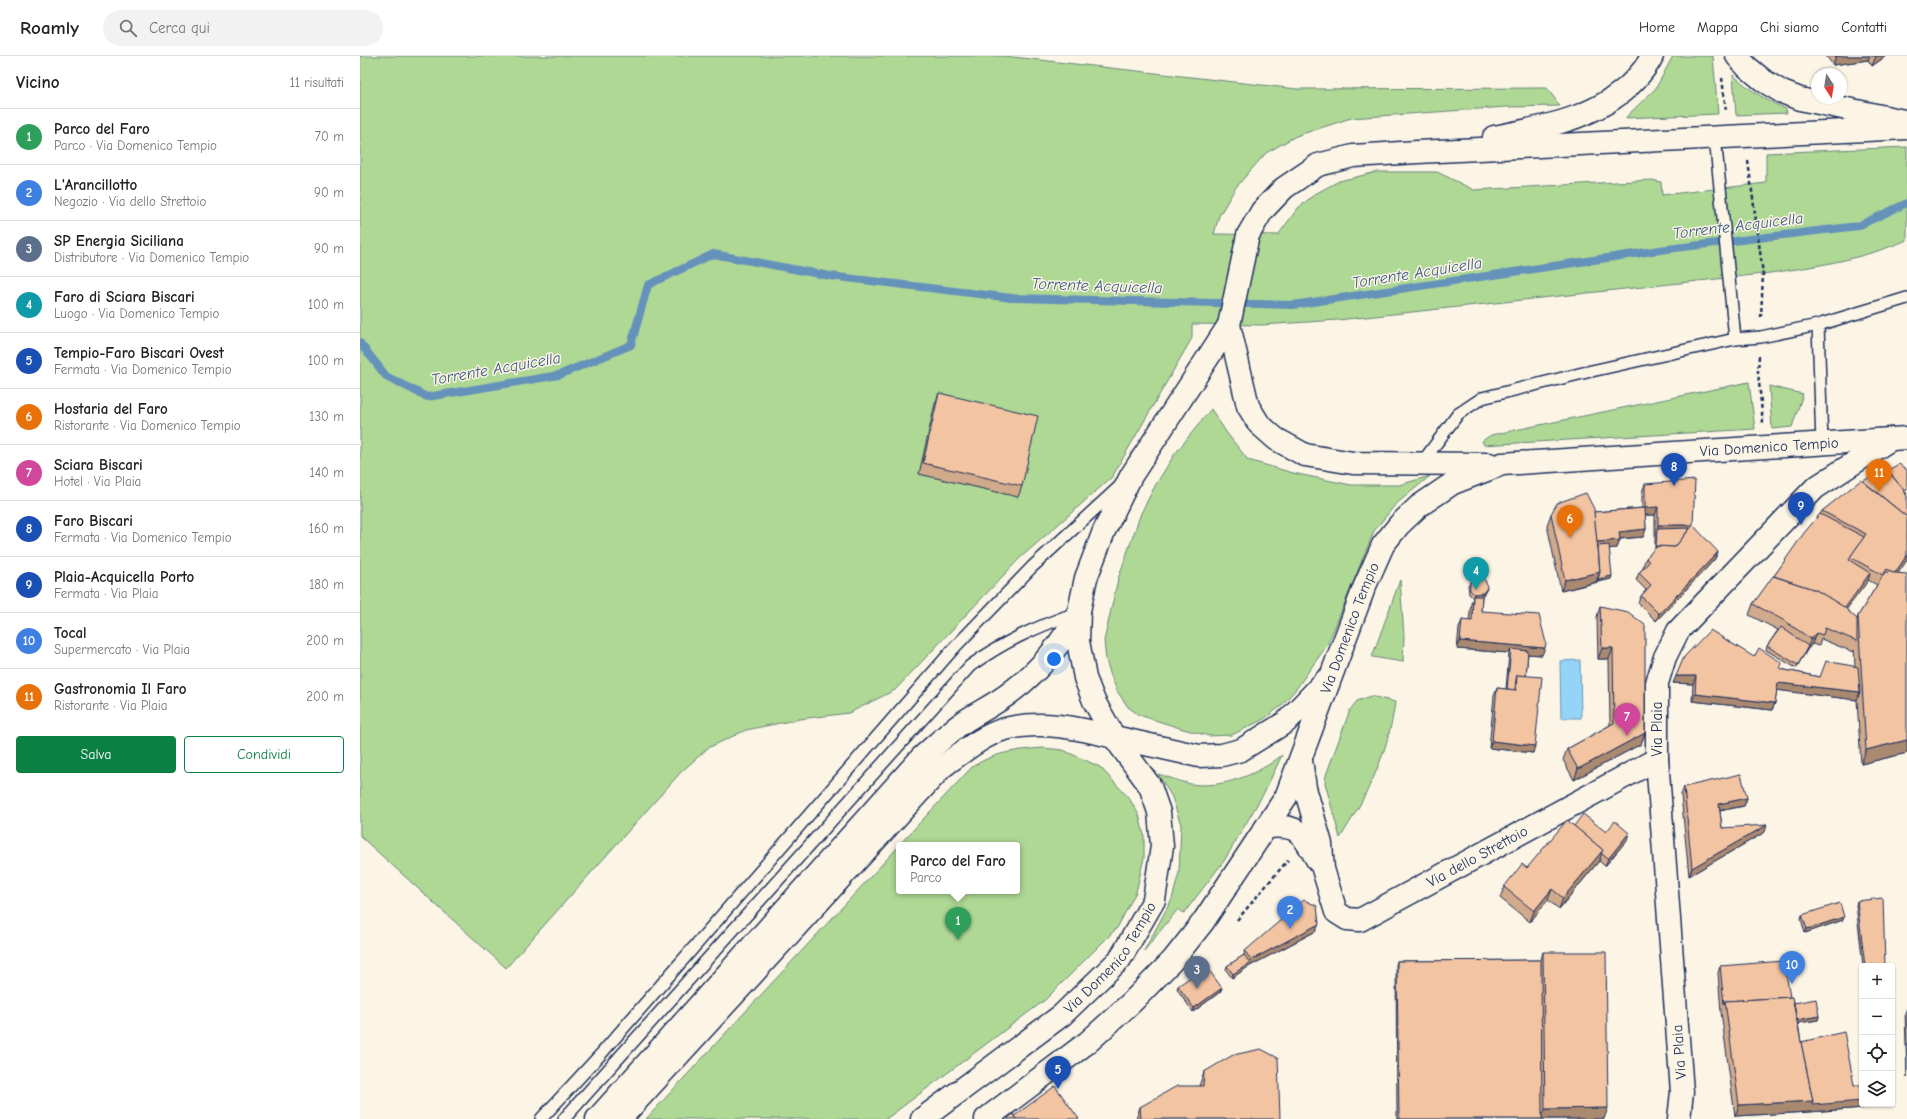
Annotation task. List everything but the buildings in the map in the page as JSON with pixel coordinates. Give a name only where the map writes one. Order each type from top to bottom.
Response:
[{"type":"main road","points":[[1417,152],[1547,127],[1575,117],[1606,103],[1630,86],[1650,62],[1652,56]]},
{"type":"main road","points":[[1738,56],[1747,67],[1764,81],[1782,92],[1820,104],[1842,107],[1907,122]]},
{"type":"main road","points":[[1842,107],[1907,107]]},
{"type":"main road","points":[[597,1119],[921,758],[941,739],[964,722],[989,708],[1012,692],[1051,654],[1067,634],[1079,611],[1086,578],[1104,531],[1131,476],[1229,325],[1248,235],[1262,211],[1284,188],[1318,165],[1353,156],[1907,128]]},
{"type":"main road","points":[[1229,325],[1248,406],[1259,424],[1276,439],[1305,455],[1353,463],[1502,464]]},
{"type":"main road","name":"Via Domenico Tempio","points":[[986,1119],[1088,1042],[1132,1002],[1173,960],[1203,922],[1286,797],[1334,672],[1364,588],[1382,544],[1419,506],[1453,483],[1502,464],[1899,438]]},
{"type":"main road","name":"Via Plaia","points":[[1679,1119],[1682,1092],[1657,759],[1657,683],[1665,657],[1678,631],[1815,488],[1899,438]]},
{"type":"main road","name":"Via Domenico Tempio","points":[[922,1119],[1062,1015],[1120,959],[1154,900],[1162,846],[1159,812],[1150,786],[1114,737],[1094,701],[1085,678],[1078,641],[1079,611]]},
{"type":"main road","points":[[620,1119],[942,768],[969,747],[1004,730],[1037,724],[1080,729],[1199,756],[1222,755],[1241,750],[1286,722],[1334,672]]},
{"type":"main road","name":"Via dello Strettoio","points":[[1323,869],[1336,912],[1347,919],[1360,920],[1657,759]]},
{"type":"main road","points":[[1301,760],[1305,788],[1321,844],[1323,869]]},
{"type":"main road","points":[[1267,827],[1291,827],[1300,833],[1323,869]]},
{"type":"main road","points":[[1682,1092],[1691,1119]]},
{"type":"lane","points":[[1715,137],[1735,339]]},
{"type":"lane","points":[[1421,464],[1458,414],[1482,398],[1587,372],[1735,339],[1761,337],[1818,326],[1907,298]]},
{"type":"lane","points":[[1818,326],[1822,444]]},
{"type":"lane","points":[[541,1119],[601,1054],[955,646],[1032,567],[1131,476]]},
{"type":"lane","points":[[564,1119],[970,666],[997,647],[1043,625],[1079,611]]},
{"type":"path","points":[[1722,77],[1727,117],[1737,136]]},
{"type":"path","points":[[1751,185],[1763,274]]},
{"type":"path","points":[[1234,923],[1290,858]]},
{"type":"green space","points":[[360,56],[1004,56],[1297,89],[1547,88],[1560,106],[1507,107],[1351,118],[1296,136],[1266,153],[1236,187],[1219,216],[1214,234],[1278,235],[1298,208],[1315,194],[1339,181],[1377,172],[1437,172],[1474,190],[1652,180],[1661,182],[1662,195],[1766,183],[1766,153],[1907,147],[1907,240],[1854,258],[1763,274],[1338,320],[1262,325],[1192,324],[1192,338],[1112,477],[1019,559],[895,690],[849,713],[800,719],[746,730],[708,748],[681,772],[506,968],[360,836]]},
{"type":"green space","points":[[1673,56],[1713,56],[1718,114],[1625,118],[1656,88]]},
{"type":"green space","points":[[1733,75],[1758,94],[1786,109],[1787,113],[1736,115]]},
{"type":"green space","points":[[1749,382],[1755,429],[1484,445],[1482,441],[1491,435]]},
{"type":"green space","points":[[1769,386],[1803,394],[1792,427],[1772,429]]},
{"type":"green space","points":[[1211,409],[1226,432],[1248,460],[1293,473],[1351,485],[1399,485],[1430,476],[1395,505],[1374,531],[1328,644],[1296,689],[1281,706],[1264,719],[1232,735],[1209,736],[1139,715],[1128,707],[1117,691],[1111,676],[1106,660],[1104,641],[1118,579],[1141,513],[1174,455]]},
{"type":"green space","points":[[1400,580],[1404,636],[1403,662],[1372,657]]},
{"type":"green space","points":[[1371,696],[1395,702],[1392,720],[1382,756],[1368,790],[1340,838],[1325,783],[1326,775],[1350,710],[1357,701]]},
{"type":"green space","points":[[1043,748],[1063,750],[1100,767],[1129,798],[1139,815],[1144,835],[1144,858],[1136,892],[1117,928],[1045,1000],[886,1119],[646,1119],[896,849],[896,894],[1020,894],[1020,842],[902,842],[972,767],[989,758],[1015,751]]},
{"type":"green space","points":[[1282,755],[1265,791],[1224,861],[1184,913],[1178,909],[1144,951],[1172,899],[1179,873],[1181,825],[1172,797],[1158,774],[1191,784],[1215,784],[1227,782],[1251,774],[1273,762]]},
{"type":"water","points":[[1580,660],[1581,718],[1561,718],[1560,661]]},
{"type":"waterway","name":"Torrente Acquicella","points":[[360,343],[386,376],[427,397],[559,375],[631,345],[648,285],[713,254],[830,276],[1012,298],[1293,305],[1667,249],[1858,226],[1907,203]]},
{"type":"place","name":"Faro Biscari","points":[[1674,486]]},
{"type":"place","name":"Gastronomia Il Faro","points":[[1879,492]]},
{"type":"place","name":"Plaia-Acquicella Porto","points":[[1801,525]]},
{"type":"place","name":"Hostaria del Faro","points":[[1570,538]]},
{"type":"place","name":"Faro di Sciara Biscari","points":[[1476,590]]},
{"type":"place","name":"Sciara Biscari","points":[[1627,736]]},
{"type":"place","name":"L'Arancillotto","points":[[1290,929]]},
{"type":"place","name":"Parco del Faro","points":[[958,940]]},
{"type":"place","name":"Tocal","points":[[1792,984]]},
{"type":"place","name":"SP Energia Siciliana","points":[[1197,989]]},
{"type":"place","name":"Tempio-Faro Biscari Ovest","points":[[1058,1089]]}]
